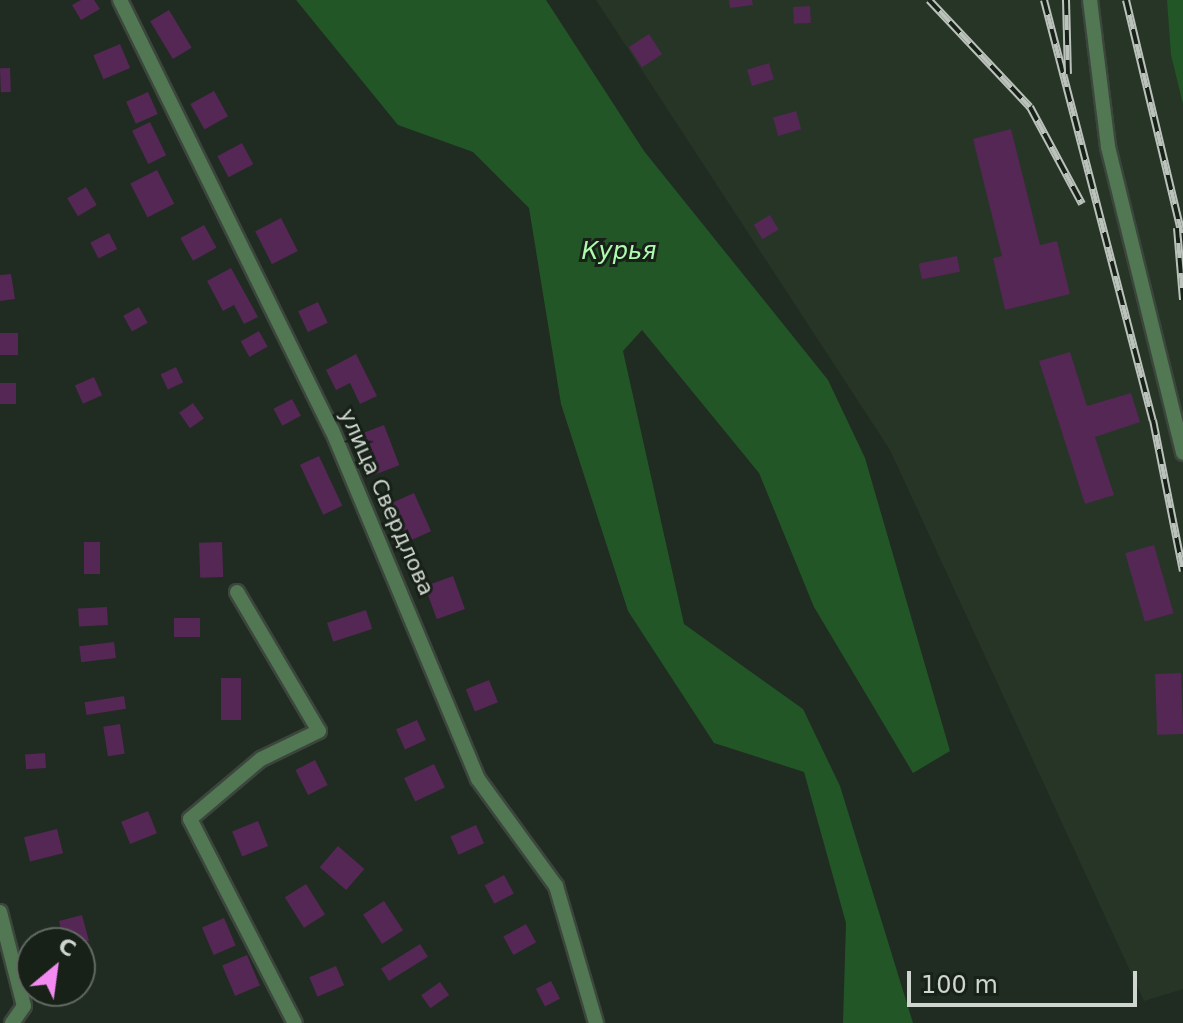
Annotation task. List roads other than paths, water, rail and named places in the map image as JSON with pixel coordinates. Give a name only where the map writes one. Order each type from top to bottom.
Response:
[{"type":"street","name":"улица Свердлова","points":[[120,0],[332,430],[478,779],[556,886],[596,1023]]},
{"type":"street","points":[[1090,0],[1108,147],[1183,453]]},
{"type":"street","points":[[237,592],[319,731],[261,759],[190,819],[295,1023]]},
{"type":"street","points":[[0,912],[24,1006],[12,1023]]},
{"type":"water","name":"Курья","points":[[296,0],[546,0],[644,151],[828,380],[865,458],[950,751],[913,773],[814,607],[759,473],[642,330],[623,351],[684,624],[803,709],[840,786],[913,1023],[843,1023],[846,923],[804,772],[714,743],[628,611],[561,404],[529,208],[473,152],[398,125]]},
{"type":"water","points":[[1167,0],[1183,0],[1183,104],[1171,55]]},
{"type":"railway","points":[[929,0],[1030,107],[1082,204]]},
{"type":"railway","points":[[1044,0],[1153,420],[1183,571]]},
{"type":"railway","points":[[1066,0],[1068,74]]},
{"type":"railway","points":[[1126,0],[1183,240]]},
{"type":"railway","points":[[1177,228],[1183,300]]}]
